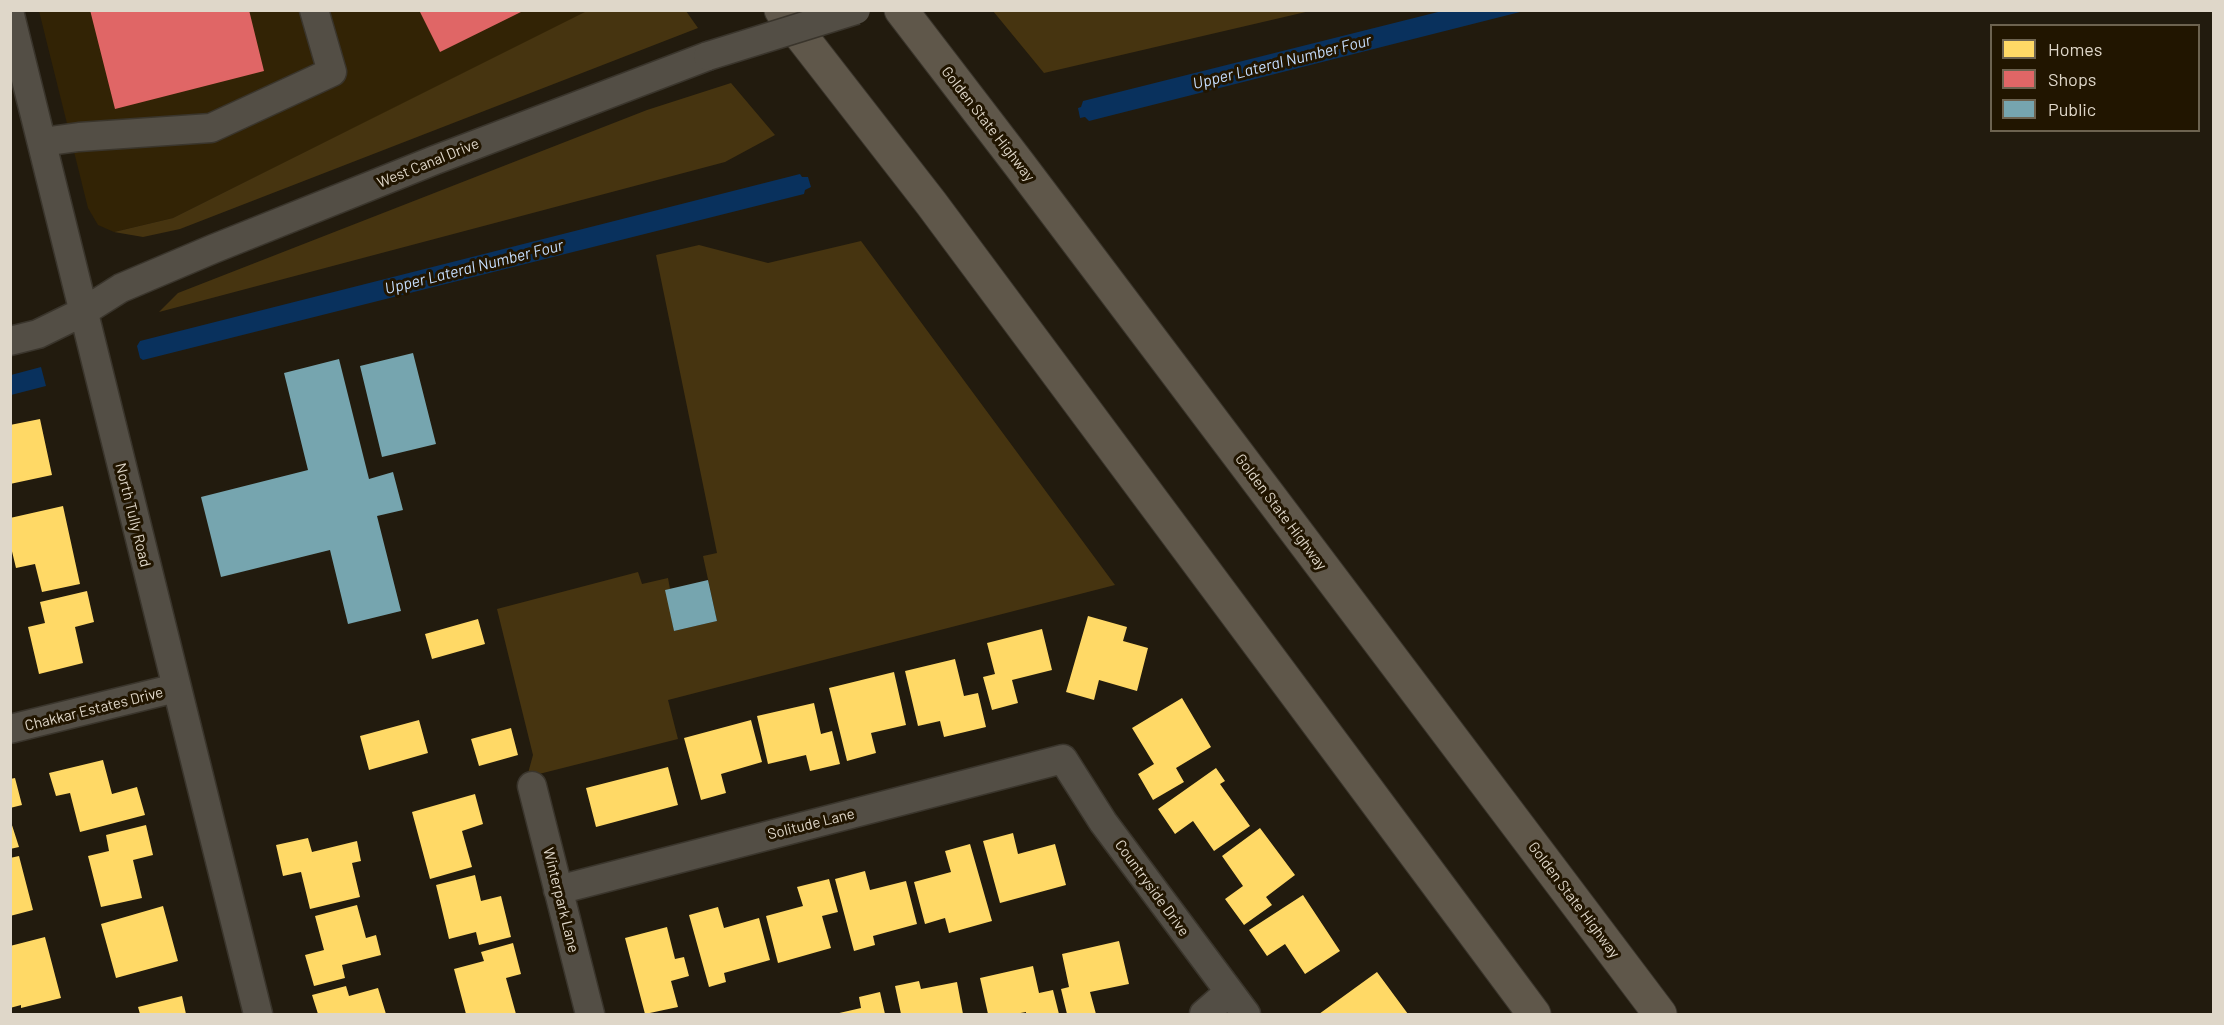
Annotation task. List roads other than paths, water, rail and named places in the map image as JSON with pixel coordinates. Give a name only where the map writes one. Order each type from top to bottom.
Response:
[{"type":"highway","points":[[781,10],[931,204],[1534,1014]]},
{"type":"highway","name":"Golden State Highway","points":[[901,10],[1660,1014]]},
{"type":"street","points":[[42,142],[211,128],[332,72],[314,10]]},
{"type":"street","name":"West Canal Drive","points":[[10,341],[38,334],[83,312],[121,288],[446,155],[708,56],[856,10]]},
{"type":"street","name":"North Tully Road","points":[[10,15],[258,1014]]},
{"type":"street","name":"Chakkar Estates Drive","points":[[10,729],[176,687]]},
{"type":"street","name":"Solitude Lane","points":[[558,890],[1064,759]]},
{"type":"street","name":"Countryside Drive","points":[[1064,759],[1103,822],[1246,1014]]},
{"type":"street","name":"Winterpark Lane","points":[[532,786],[590,1014]]},
{"type":"street","points":[[1204,1014],[1229,992]]},
{"type":"water","name":"Upper Lateral Number Four","points":[[1442,11],[1524,11],[1089,121],[1085,117],[1080,118],[1078,108],[1081,107],[1083,101]]},
{"type":"water","name":"Upper Lateral Number Four","points":[[800,174],[802,177],[808,177],[811,187],[805,190],[804,194],[143,360],[140,358],[137,346],[140,341]]},
{"type":"water","points":[[41,367],[46,386],[11,395],[11,375]]}]
